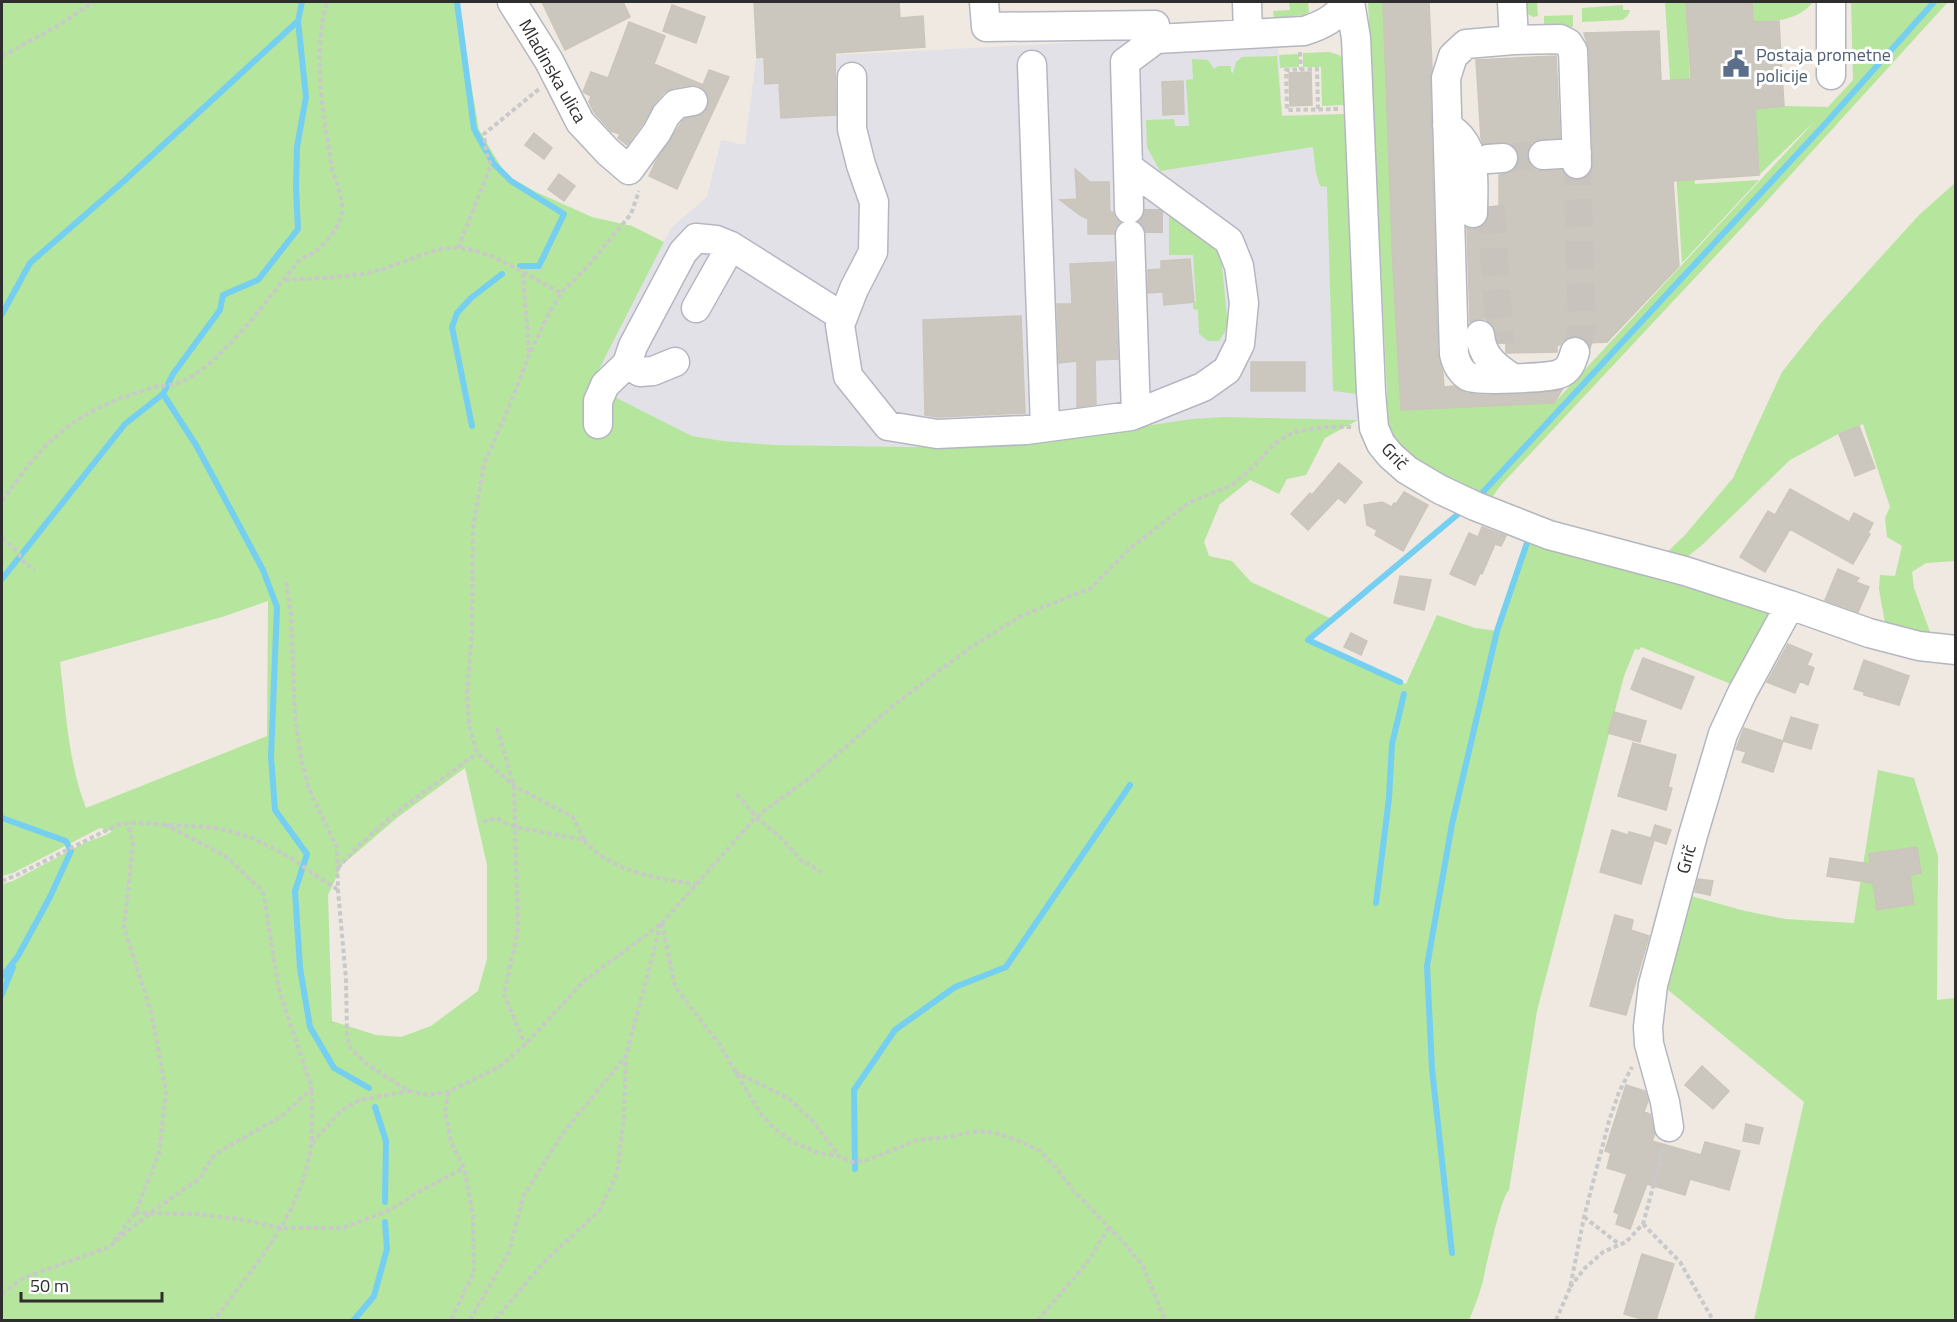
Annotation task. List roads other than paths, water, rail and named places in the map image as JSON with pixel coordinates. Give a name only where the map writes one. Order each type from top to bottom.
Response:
[{"type":"street","name":"Mladinska ulica","points":[[512,2],[557,77],[580,122],[608,152],[636,176],[666,115],[676,104],[693,101]]},
{"type":"street","points":[[984,2],[986,27],[1155,22],[1248,34],[1304,31],[1318,27],[1340,13],[1349,2]]},
{"type":"street","points":[[1247,2],[1248,34]]},
{"type":"street","name":"Grič","points":[[1349,2],[1356,38],[1368,339],[1374,428],[1382,444],[1407,470],[1439,489],[1549,535],[1684,571],[1869,633],[1918,646],[1956,650]]},
{"type":"street","points":[[1512,2],[1514,39]]},
{"type":"street","points":[[1831,2],[1831,75]]},
{"type":"street","points":[[1136,414],[1131,269],[1139,206],[1125,62],[1155,22]]},
{"type":"street","points":[[1543,155],[1577,158],[1573,51],[1568,43],[1560,39],[1514,39],[1466,44],[1453,56],[1446,78],[1456,364],[1470,377],[1480,380],[1560,374],[1570,366],[1575,352]]},
{"type":"street","points":[[1032,65],[1045,427]]},
{"type":"street","points":[[852,77],[852,129],[874,202],[873,252],[854,289],[840,325],[848,376],[888,426],[937,434],[1026,430],[1136,414],[1203,387],[1227,370],[1240,344],[1244,303],[1239,266],[1229,241],[1139,206]]},
{"type":"street","points":[[1447,125],[1462,139],[1487,156],[1472,169],[1482,210]]},
{"type":"street","points":[[598,424],[598,401],[605,385],[627,364],[633,346],[682,252],[696,238],[716,240],[731,246],[843,317]]},
{"type":"street","points":[[696,308],[731,246]]},
{"type":"street","points":[[1490,340],[1485,354],[1497,368],[1524,377]]},
{"type":"street","points":[[627,364],[640,372],[653,371],[675,362]]},
{"type":"street","name":"Grič","points":[[1669,1127],[1665,1102],[1649,1044],[1648,1027],[1653,985],[1723,734],[1742,693],[1790,605]]},
{"type":"waterway","points":[[302,2],[298,21],[306,97],[297,147],[298,229],[258,280],[223,295],[220,310],[173,374],[163,394],[196,445],[263,570],[277,607],[271,757],[275,810],[307,854],[295,891],[300,968],[310,1027],[334,1068],[369,1088]]},
{"type":"waterway","points":[[457,2],[474,129],[493,163],[511,181],[564,214],[539,266],[520,266]]},
{"type":"waterway","points":[[1483,492],[1826,123],[1934,2]]},
{"type":"waterway","points":[[2,314],[30,263],[124,181],[298,21]]},
{"type":"waterway","points":[[472,426],[452,327],[457,313],[471,298],[502,274]]},
{"type":"waterway","points":[[2,579],[125,424],[163,394]]},
{"type":"waterway","points":[[1400,682],[1308,640],[1463,510]]},
{"type":"waterway","points":[[1452,1253],[1432,1069],[1427,966],[1452,824],[1497,631],[1529,537]]},
{"type":"waterway","points":[[1376,903],[1389,798],[1392,744],[1404,694]]},
{"type":"waterway","points":[[855,1169],[854,1090],[895,1030],[955,987],[1006,967],[1130,785]]},
{"type":"waterway","points":[[2,818],[66,841],[71,851],[50,897],[18,956],[2,977]]},
{"type":"waterway","points":[[2,994],[13,967]]},
{"type":"waterway","points":[[375,1107],[386,1141],[385,1202]]},
{"type":"waterway","points":[[354,1320],[374,1296],[387,1249],[385,1222]]},
{"type":"tunnel","points":[[1503,158],[1543,155]]},
{"type":"tunnel","points":[[1575,352],[1582,329],[1577,164]]},
{"type":"tunnel","points":[[1491,206],[1500,344]]},
{"type":"tunnel","points":[[1149,209],[1149,233]]},
{"type":"place","name":"Postaja prometne policije","points":[[1736,64]]}]
